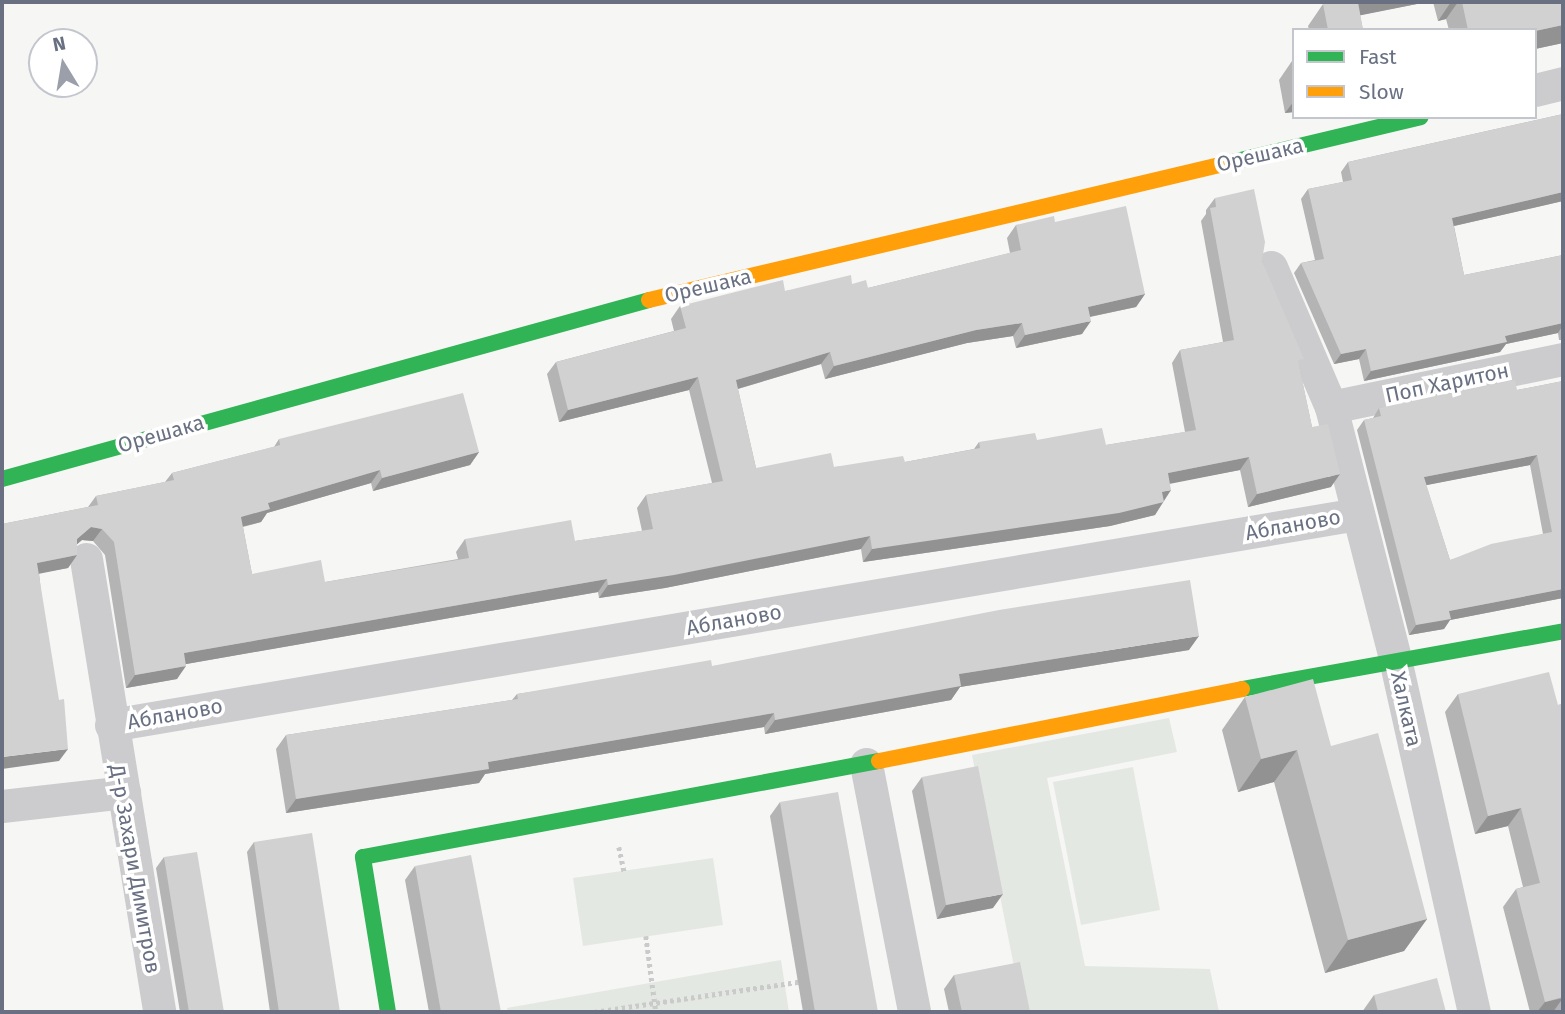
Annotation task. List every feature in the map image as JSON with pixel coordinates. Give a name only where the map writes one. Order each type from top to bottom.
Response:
[{"type":"street","points":[[1537,90],[1563,83]]},
{"type":"street","name":"Орешака","points":[[2,479],[561,321],[1413,119]]},
{"type":"street","name":"Халката","points":[[1271,267],[1331,407],[1395,659],[1475,1012]]},
{"type":"street","name":"Поп Харитон","points":[[1331,407],[1563,359]]},
{"type":"street","name":"Абланово","points":[[111,725],[1357,514]]},
{"type":"street","name":"Д-р Захари Димитров","points":[[86,559],[159,1012]]},
{"type":"street","points":[[388,1012],[363,857],[866,764],[1395,659],[1563,631]]},
{"type":"street","points":[[866,764],[914,1012]]},
{"type":"street","points":[[2,806],[124,792]]},
{"type":"path","points":[[646,936],[656,1012]]},
{"type":"path","points":[[594,1012],[813,980]]},
{"type":"shaded area","points":[[1169,718],[1177,752],[1047,778],[1085,966],[1210,969],[1219,1012],[1023,1012],[972,755]]},
{"type":"shaded area","points":[[1133,767],[1160,910],[1081,925],[1053,782]]},
{"type":"shaded area","points":[[713,858],[723,925],[583,946],[573,878]]},
{"type":"shaded area","points":[[781,960],[789,1012],[508,1012],[507,1008]]},
{"type":"building","points":[[1358,2],[1363,28],[1328,28],[1323,4]]},
{"type":"building","points":[[1462,2],[1563,2],[1563,25],[1537,31],[1537,28],[1468,28]]},
{"type":"building","points":[[1563,114],[1563,192],[1452,218],[1464,275],[1563,255],[1563,323],[1505,336],[1507,342],[1371,371],[1366,349],[1341,354],[1301,263],[1324,259],[1308,189],[1352,180],[1348,162]]},
{"type":"building","points":[[1254,189],[1265,242],[1262,261],[1304,359],[1298,360],[1312,427],[1328,424],[1340,474],[1257,494],[1249,457],[1168,473],[1171,490],[1162,492],[1164,502],[1119,513],[872,549],[870,536],[674,575],[608,585],[607,579],[184,653],[186,666],[135,675],[114,542],[102,529],[91,527],[77,539],[77,555],[37,563],[59,700],[64,699],[68,749],[2,757],[2,524],[98,505],[96,496],[174,480],[172,473],[280,445],[279,439],[463,393],[479,452],[382,478],[380,470],[268,503],[270,509],[241,517],[252,574],[321,560],[325,582],[469,558],[465,539],[571,520],[575,541],[653,529],[646,495],[723,481],[698,377],[568,410],[556,362],[686,328],[680,306],[783,280],[785,291],[851,275],[852,284],[866,280],[868,288],[1021,250],[1016,225],[1054,216],[1055,222],[1126,206],[1145,294],[1088,307],[1091,321],[1025,335],[1022,323],[976,330],[834,366],[830,352],[736,380],[756,468],[831,453],[834,467],[903,456],[905,462],[980,448],[979,442],[1035,433],[1037,440],[1102,428],[1106,445],[1196,430],[1180,350],[1234,340],[1210,208],[1216,207],[1215,198]]},
{"type":"building","points":[[1515,380],[1517,390],[1563,381],[1563,589],[1449,611],[1451,619],[1416,625],[1364,420],[1381,416],[1379,408]],"holes":[[[1537,455],[1552,532],[1491,544],[1450,560],[1424,477]]]},
{"type":"building","points":[[1190,580],[1199,636],[959,674],[961,686],[775,720],[774,713],[488,762],[489,769],[296,799],[286,735],[518,699],[517,694],[711,660],[712,666],[999,610]]},
{"type":"building","points":[[1549,672],[1558,705],[1563,704],[1563,997],[1545,1002],[1516,889],[1540,883],[1521,808],[1488,816],[1458,694]]},
{"type":"building","points":[[1313,679],[1331,746],[1378,733],[1427,919],[1348,940],[1297,750],[1261,759],[1245,697]]},
{"type":"building","points":[[978,766],[1003,894],[946,905],[922,777]]},
{"type":"building","points":[[838,792],[878,1012],[815,1012],[780,802]]},
{"type":"building","points":[[312,833],[340,1012],[279,1012],[254,842]]},
{"type":"building","points":[[197,852],[224,1012],[189,1012],[164,857]]},
{"type":"building","points":[[471,855],[501,1012],[441,1012],[415,866]]},
{"type":"building","points":[[1020,962],[1030,1012],[962,1012],[954,975]]},
{"type":"building","points":[[1437,978],[1446,1012],[1378,1012],[1374,995]]},
{"type":"traffic: fast","points":[[1228,163],[1413,119]]},
{"type":"traffic: fast","points":[[2,479],[649,300]]},
{"type":"traffic: fast","points":[[1242,689],[1563,631]]},
{"type":"traffic: fast","points":[[388,1012],[363,857],[879,761]]},
{"type":"traffic: slow","points":[[649,300],[1228,163]]},
{"type":"traffic: slow","points":[[879,761],[1242,689]]}]
